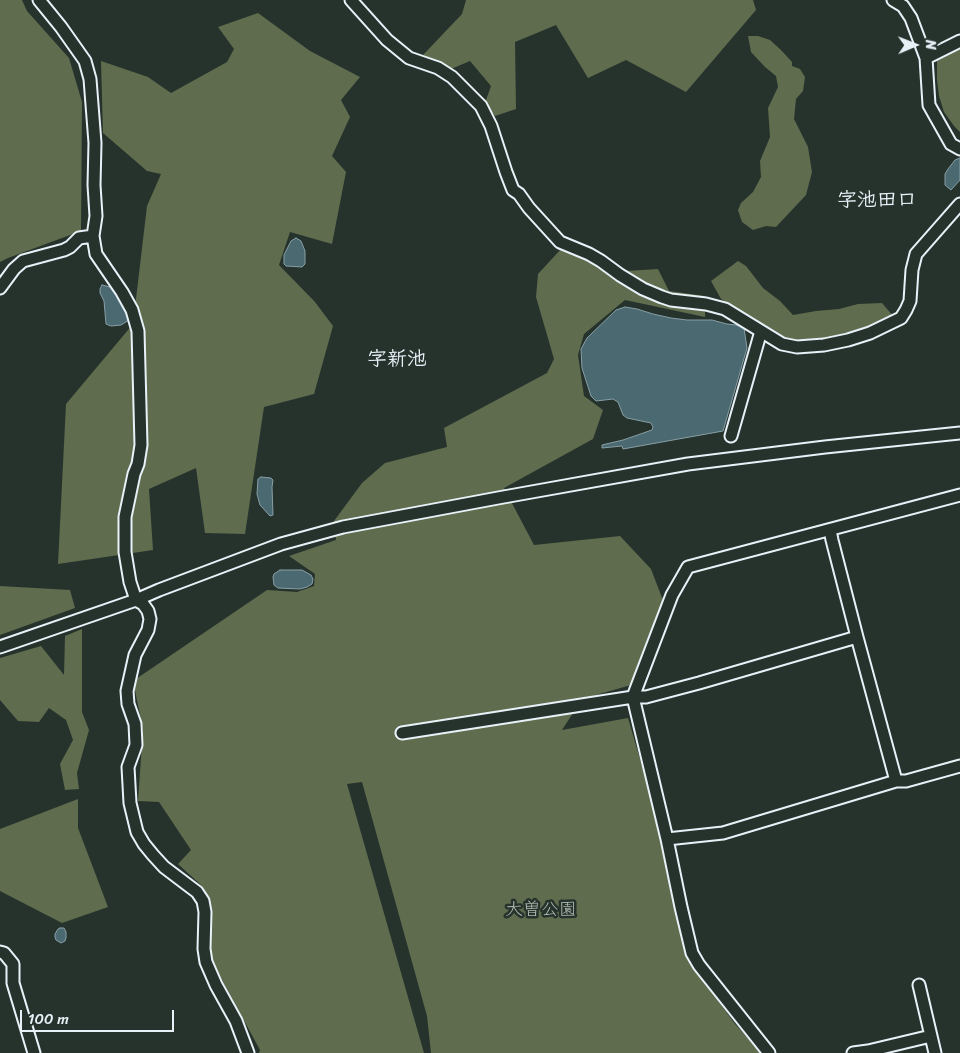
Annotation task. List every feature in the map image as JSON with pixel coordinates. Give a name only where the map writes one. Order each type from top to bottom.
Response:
[{"type":"street","points":[[39,0],[61,27],[85,62],[90,79],[95,143],[94,185],[96,216],[93,236],[96,254],[132,310],[138,331],[141,445],[125,517],[126,552],[130,582],[136,600],[148,610],[150,619],[148,630],[135,655],[126,691],[135,724],[136,745],[128,767],[130,803],[138,832],[152,855],[164,867],[197,892],[203,901],[206,962],[216,985],[236,1020],[248,1053]]},
{"type":"street","points":[[351,0],[387,40],[409,58],[438,68],[452,77],[481,106],[492,126],[513,190],[519,194],[560,242],[589,254],[632,284],[653,294],[672,300],[706,304],[725,309],[782,344],[797,347],[824,345],[870,333],[898,320],[910,301],[912,270],[916,254],[960,204]]},
{"type":"street","points":[[894,0],[903,6],[911,18],[926,58],[929,105],[951,144],[960,149]]},
{"type":"street","points":[[926,58],[960,41]]},
{"type":"street","points":[[0,288],[14,269],[23,261],[64,250],[79,238],[93,236]]},
{"type":"street","points":[[731,436],[760,331]]},
{"type":"street","points":[[0,647],[136,600],[281,544],[343,527],[688,464],[960,433]]},
{"type":"street","points":[[769,1053],[699,966],[692,952],[633,697],[672,595],[688,567],[960,495]]},
{"type":"street","points":[[830,530],[856,637],[896,781]]},
{"type":"street","points":[[402,733],[633,697],[646,697],[856,637]]},
{"type":"street","points":[[667,839],[723,833],[896,781],[906,781],[960,766]]},
{"type":"street","points":[[0,952],[4,953],[13,964],[13,984],[34,1053]]},
{"type":"street","points":[[919,985],[935,1053]]},
{"type":"street","points":[[854,1053],[868,1052],[931,1036]]},
{"type":"green space","points":[[0,0],[22,0],[27,11],[69,58],[82,102],[81,231],[0,262]]},
{"type":"green space","points":[[466,0],[753,0],[756,10],[686,92],[626,60],[588,78],[556,25],[515,42],[516,109],[495,116],[485,103],[491,86],[470,61],[451,69],[423,55],[462,14]]},
{"type":"green space","points":[[258,13],[310,51],[360,77],[341,100],[350,117],[332,156],[346,172],[332,244],[290,232],[279,265],[315,302],[333,326],[314,394],[264,407],[245,534],[205,533],[196,468],[149,489],[153,550],[58,564],[66,404],[133,324],[147,206],[161,174],[147,171],[103,133],[101,61],[148,77],[171,93],[227,62],[234,49],[218,27]]},
{"type":"green space","points":[[748,36],[758,36],[770,40],[792,62],[792,66],[800,69],[805,77],[803,91],[796,99],[794,119],[808,147],[812,172],[806,195],[776,227],[766,226],[753,230],[742,222],[738,210],[741,203],[753,192],[761,177],[760,161],[770,137],[768,108],[778,87],[776,76],[751,52]]},
{"type":"green space","points":[[960,48],[960,132],[944,112],[939,96],[937,58]]},
{"type":"green space","name":"大曽公園","points":[[562,248],[589,259],[610,272],[658,269],[669,291],[705,296],[705,317],[625,300],[584,334],[578,355],[584,396],[603,410],[593,439],[504,488],[534,545],[620,536],[651,569],[664,603],[631,685],[582,699],[562,730],[628,718],[706,984],[735,1024],[762,1053],[431,1053],[427,1016],[362,782],[347,784],[424,1053],[259,1053],[260,1050],[208,954],[210,914],[201,885],[178,864],[191,850],[159,802],[138,801],[143,729],[133,681],[267,590],[297,592],[314,586],[315,574],[289,556],[336,540],[334,521],[362,483],[385,463],[447,447],[444,428],[547,373],[554,359],[536,297],[538,274]]},
{"type":"green space","points":[[738,261],[746,266],[763,288],[780,301],[793,315],[839,309],[858,304],[882,303],[893,316],[870,326],[834,337],[801,341],[782,337],[757,324],[721,299],[711,281]]},
{"type":"green space","points":[[0,586],[70,590],[75,608],[0,635]]},
{"type":"green space","points":[[82,629],[82,712],[89,730],[77,773],[79,789],[65,790],[60,764],[73,740],[66,720],[49,708],[39,722],[18,721],[0,700],[0,658],[41,646],[64,675],[65,636]]},
{"type":"green space","points":[[78,799],[78,828],[108,907],[62,923],[0,891],[0,829]]},
{"type":"water","points":[[960,158],[960,180],[951,190],[945,185],[945,174],[955,160]]},
{"type":"water","points":[[296,238],[301,241],[305,251],[305,264],[302,267],[286,266],[284,264],[284,255],[291,241]]},
{"type":"water","points":[[102,285],[110,287],[124,304],[129,314],[129,320],[121,325],[111,326],[106,324],[104,301],[100,293]]},
{"type":"water","points":[[625,307],[671,318],[712,320],[744,328],[747,348],[723,431],[623,449],[622,446],[602,448],[602,445],[652,430],[653,427],[651,423],[627,418],[623,415],[618,402],[613,399],[596,401],[591,396],[582,368],[581,349],[587,338],[616,310]]},
{"type":"water","points":[[261,477],[273,480],[273,515],[270,516],[260,505],[257,494],[258,479]]},
{"type":"water","points":[[280,570],[302,570],[311,575],[313,579],[312,584],[300,589],[278,588],[274,585],[273,577]]},
{"type":"water","points":[[60,928],[64,928],[66,932],[65,941],[61,943],[55,937]]},
{"type":"district","name":"字池田口","points":[[877,201]]},
{"type":"district","name":"字新池","points":[[397,360]]}]
